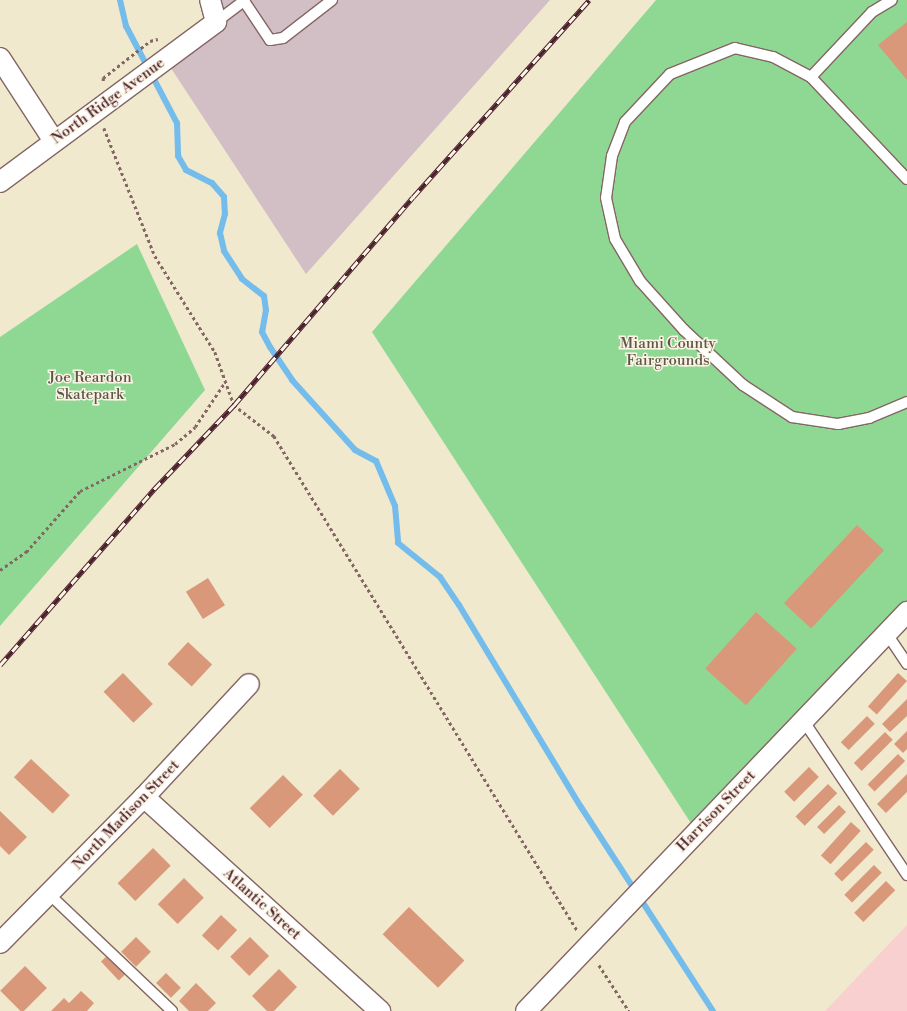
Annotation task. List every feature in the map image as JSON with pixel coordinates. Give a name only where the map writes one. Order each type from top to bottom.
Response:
[{"type":"street","points":[[210,0],[216,22]]},
{"type":"street","name":"North Ridge Avenue","points":[[0,182],[216,22]]},
{"type":"street","points":[[0,58],[54,141]]},
{"type":"street","name":"Harrison Street","points":[[526,1011],[907,612]]},
{"type":"street","name":"North Madison Street","points":[[0,943],[144,796],[249,684]]},
{"type":"street","name":"Atlantic Street","points":[[144,796],[380,1011]]},
{"type":"lane","points":[[216,22],[245,0],[270,40],[283,38],[332,0]]},
{"type":"lane","points":[[811,77],[872,12],[892,0]]},
{"type":"lane","points":[[907,179],[811,77],[774,56],[735,48],[670,74],[625,122],[612,156],[606,198],[615,239],[640,281],[684,330],[743,385],[792,417],[838,424],[869,418],[907,402]]},
{"type":"lane","points":[[887,634],[907,664]]},
{"type":"lane","points":[[803,720],[907,875]]},
{"type":"lane","points":[[49,894],[172,1011]]},
{"type":"path","points":[[126,60],[150,41]]},
{"type":"path","points":[[98,108],[116,163],[155,256],[215,352],[234,405],[274,436],[587,947],[629,1011]]},
{"type":"path","points":[[0,570],[26,552],[80,491],[175,444],[195,427],[226,381]]},
{"type":"shaded area","points":[[210,0],[550,0],[306,274],[165,59],[216,22]]},
{"type":"shaded area","points":[[907,925],[907,1011],[825,1011]]},
{"type":"green space","name":"Miami County Fairgrounds","points":[[656,0],[907,0],[907,612],[696,831],[372,332]]},
{"type":"green space","name":"Joe Reardon Skatepark","points":[[137,244],[205,390],[0,626],[0,337]]},
{"type":"building","points":[[907,22],[907,80],[878,45]]},
{"type":"building","points":[[857,525],[884,550],[811,628],[784,603]]},
{"type":"building","points":[[208,578],[225,605],[203,619],[186,592]]},
{"type":"building","points":[[756,612],[797,649],[746,705],[705,668]]},
{"type":"building","points":[[188,642],[212,665],[192,686],[168,664]]},
{"type":"building","points":[[123,673],[153,704],[133,723],[104,692]]},
{"type":"building","points":[[898,673],[907,681],[877,714],[868,706]]},
{"type":"building","points":[[907,699],[907,716],[890,732],[882,724]]},
{"type":"building","points":[[867,716],[875,724],[849,750],[841,742]]},
{"type":"building","points":[[907,731],[907,749],[903,753],[894,744]]},
{"type":"building","points":[[885,732],[893,740],[862,771],[854,763]]},
{"type":"building","points":[[898,754],[905,761],[875,791],[868,784]]},
{"type":"building","points":[[31,759],[70,795],[53,813],[14,777]]},
{"type":"building","points":[[809,767],[819,777],[794,802],[784,792]]},
{"type":"building","points":[[340,769],[360,789],[333,816],[313,796]]},
{"type":"building","points":[[907,774],[907,792],[886,813],[877,804]]},
{"type":"building","points":[[283,775],[303,795],[270,828],[250,808]]},
{"type":"building","points":[[828,784],[837,793],[805,826],[795,817]]},
{"type":"building","points":[[839,805],[846,812],[824,834],[817,827]]},
{"type":"building","points":[[0,811],[27,837],[9,855],[0,846]]},
{"type":"building","points":[[851,822],[861,831],[831,864],[821,855]]},
{"type":"building","points":[[866,842],[874,850],[842,882],[834,874]]},
{"type":"building","points":[[153,848],[171,866],[135,901],[118,883]]},
{"type":"building","points":[[874,865],[882,873],[852,902],[844,895]]},
{"type":"building","points":[[184,878],[204,898],[178,924],[158,904]]},
{"type":"building","points":[[886,881],[895,890],[863,922],[854,913]]},
{"type":"building","points":[[409,907],[464,960],[438,988],[383,934]]},
{"type":"building","points":[[221,915],[237,930],[218,950],[202,935]]},
{"type":"building","points":[[136,937],[151,952],[136,967],[121,952]]},
{"type":"building","points":[[250,937],[269,956],[249,976],[230,957]]},
{"type":"building","points":[[109,954],[127,973],[119,981],[101,962]]},
{"type":"building","points":[[25,966],[47,988],[24,1011],[21,1011],[0,991]]},
{"type":"building","points":[[279,969],[297,987],[274,1011],[267,1011],[252,996]]},
{"type":"building","points":[[166,973],[181,988],[171,998],[156,983]]},
{"type":"building","points":[[196,983],[216,1003],[208,1011],[189,1011],[179,1001]]},
{"type":"building","points":[[81,991],[94,1003],[87,1011],[51,1011],[64,998],[69,1003]]},
{"type":"waterway","points":[[120,0],[126,26],[177,123],[178,156],[186,170],[212,183],[224,197],[225,214],[220,233],[224,251],[242,279],[264,296],[266,310],[262,332],[270,347],[292,380],[355,450],[376,461],[395,506],[398,543],[440,577],[459,605],[581,807],[713,1011]]},
{"type":"railway","points":[[0,665],[154,489],[234,405],[413,197],[589,0]]}]
